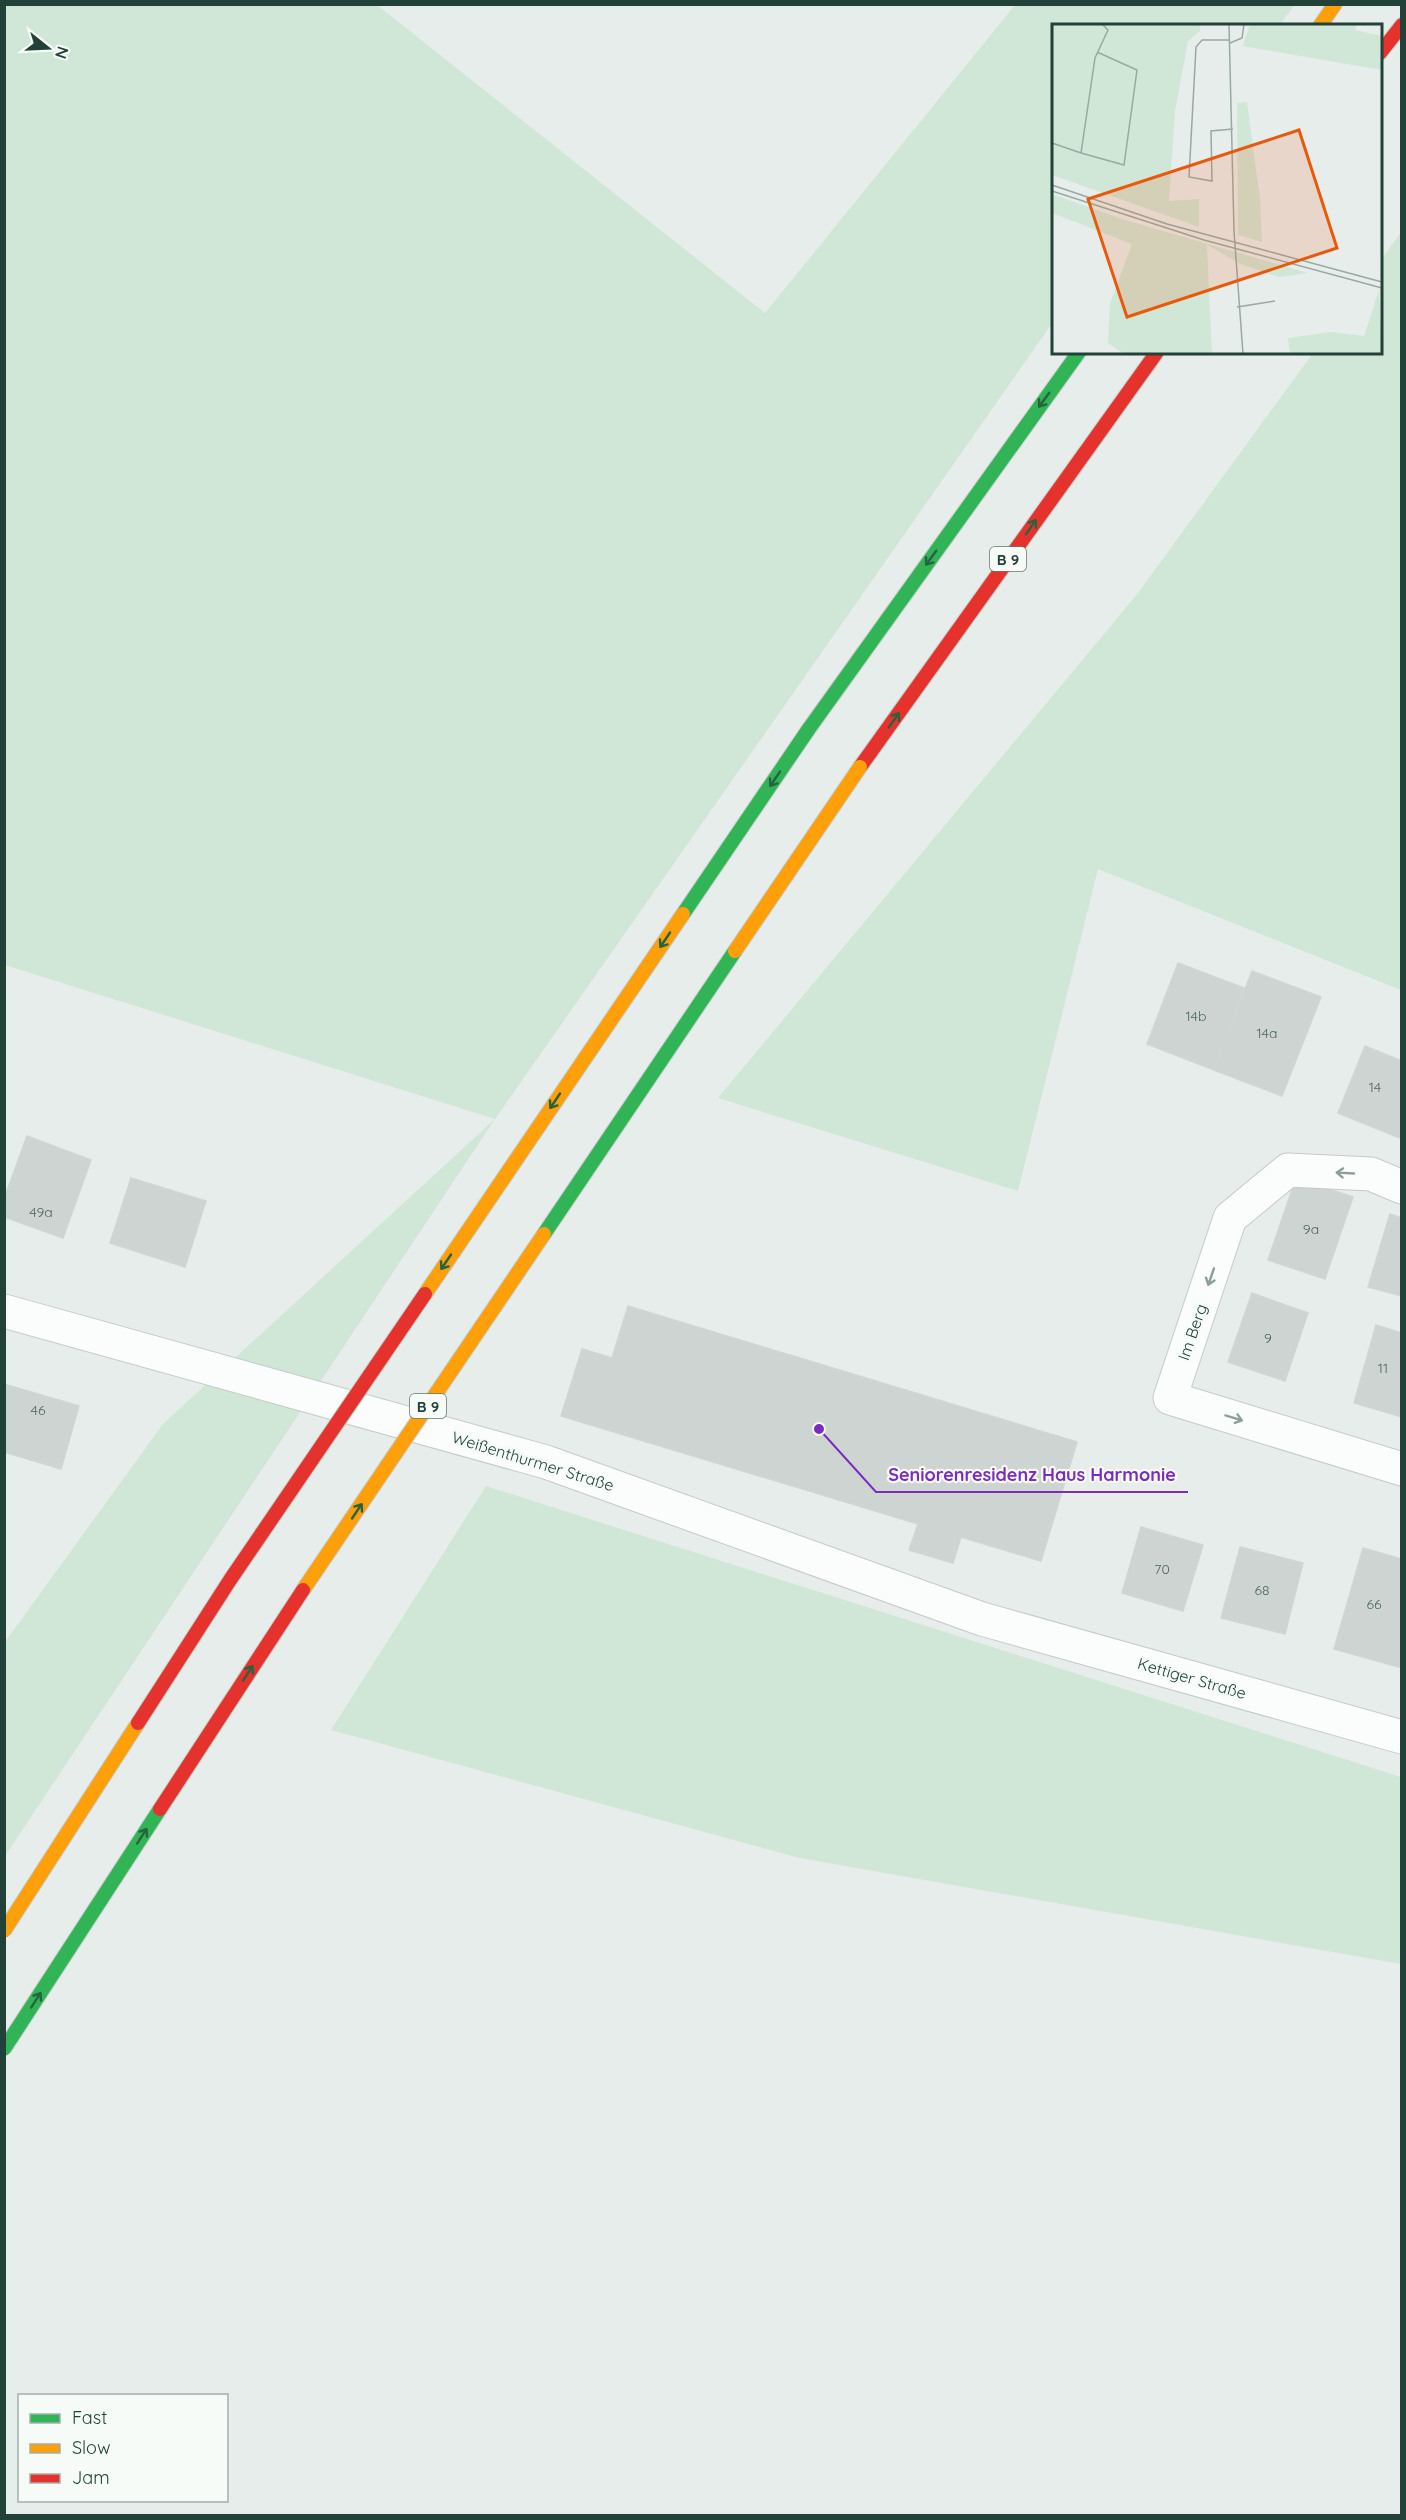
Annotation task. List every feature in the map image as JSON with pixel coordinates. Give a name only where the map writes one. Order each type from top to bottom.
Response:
[{"type":"highway","points":[[1321,24],[1335,4]]},
{"type":"highway","points":[[1382,50],[1401,24]]},
{"type":"highway","points":[[4,1931],[230,1580],[808,730],[1077,354]]},
{"type":"highway","name":"B 9","points":[[4,2049],[275,1632],[860,767],[1156,354]]},
{"type":"street","name":"Im Berg","points":[[1401,1187],[1371,1174],[1288,1170],[1230,1218],[1170,1398],[1401,1469]]},
{"type":"street","name":"Weißenthurmer Straße","points":[[4,1311],[546,1462],[982,1619]]},
{"type":"street","name":"Kettiger Straße","points":[[982,1619],[1401,1737]]},
{"type":"green space","points":[[5,5],[377,5],[765,313],[1015,5],[1295,5],[1280,24],[1052,24],[1052,323],[495,1119],[5,965]]},
{"type":"green space","points":[[1401,232],[1401,990],[1098,869],[1018,1191],[718,1098],[1138,593],[1312,354],[1382,354],[1382,259]]},
{"type":"green space","points":[[495,1119],[5,1856],[5,1642],[163,1424]]},
{"type":"green space","points":[[486,1486],[1401,1777],[1401,1964],[800,1858],[331,1730]]},
{"type":"building","points":[[1178,963],[1244,988],[1214,1070],[1147,1044]]},
{"type":"building","points":[[1252,971],[1321,997],[1282,1096],[1214,1070]]},
{"type":"building","points":[[1365,1046],[1402,1061],[1402,1139],[1338,1113]]},
{"type":"building","points":[[27,1136],[91,1160],[63,1238],[4,1217],[4,1199]]},
{"type":"building","points":[[131,1178],[206,1201],[185,1267],[110,1243]]},
{"type":"building","points":[[1296,1178],[1353,1197],[1325,1279],[1268,1260]]},
{"type":"building","points":[[1390,1214],[1402,1218],[1402,1296],[1368,1287]]},
{"type":"building","points":[[1252,1293],[1308,1313],[1285,1381],[1228,1362]]},
{"type":"building","points":[[628,1306],[1077,1442],[1041,1561],[961,1537],[953,1563],[909,1550],[918,1524],[561,1416],[582,1349],[612,1358]]},
{"type":"building","points":[[1376,1325],[1402,1333],[1402,1417],[1354,1403]]},
{"type":"building","points":[[4,1384],[79,1406],[61,1469],[4,1452]]},
{"type":"building","points":[[1141,1527],[1203,1545],[1183,1611],[1122,1593]]},
{"type":"building","points":[[1240,1547],[1303,1563],[1285,1634],[1221,1618]]},
{"type":"building","points":[[1363,1548],[1402,1559],[1402,1668],[1334,1649]]},
{"type":"traffic: fast","points":[[808,730],[1078,354]]},
{"type":"traffic: fast","points":[[683,914],[808,730]]},
{"type":"traffic: fast","points":[[544,1234],[735,951]]},
{"type":"traffic: fast","points":[[4,2049],[160,1809]]},
{"type":"traffic: slow","points":[[1321,24],[1335,4]]},
{"type":"traffic: slow","points":[[735,951],[860,767]]},
{"type":"traffic: slow","points":[[425,1294],[683,914]]},
{"type":"traffic: slow","points":[[303,1590],[544,1234]]},
{"type":"traffic: slow","points":[[4,1931],[138,1723]]},
{"type":"traffic: jam","points":[[1382,50],[1402,25]]},
{"type":"traffic: jam","points":[[860,767],[1156,354]]},
{"type":"traffic: jam","points":[[138,1723],[230,1580],[425,1294]]},
{"type":"traffic: jam","points":[[160,1809],[303,1590]]},
{"type":"place","name":"Seniorenresidenz Haus Harmonie","points":[[819,1429]]}]
